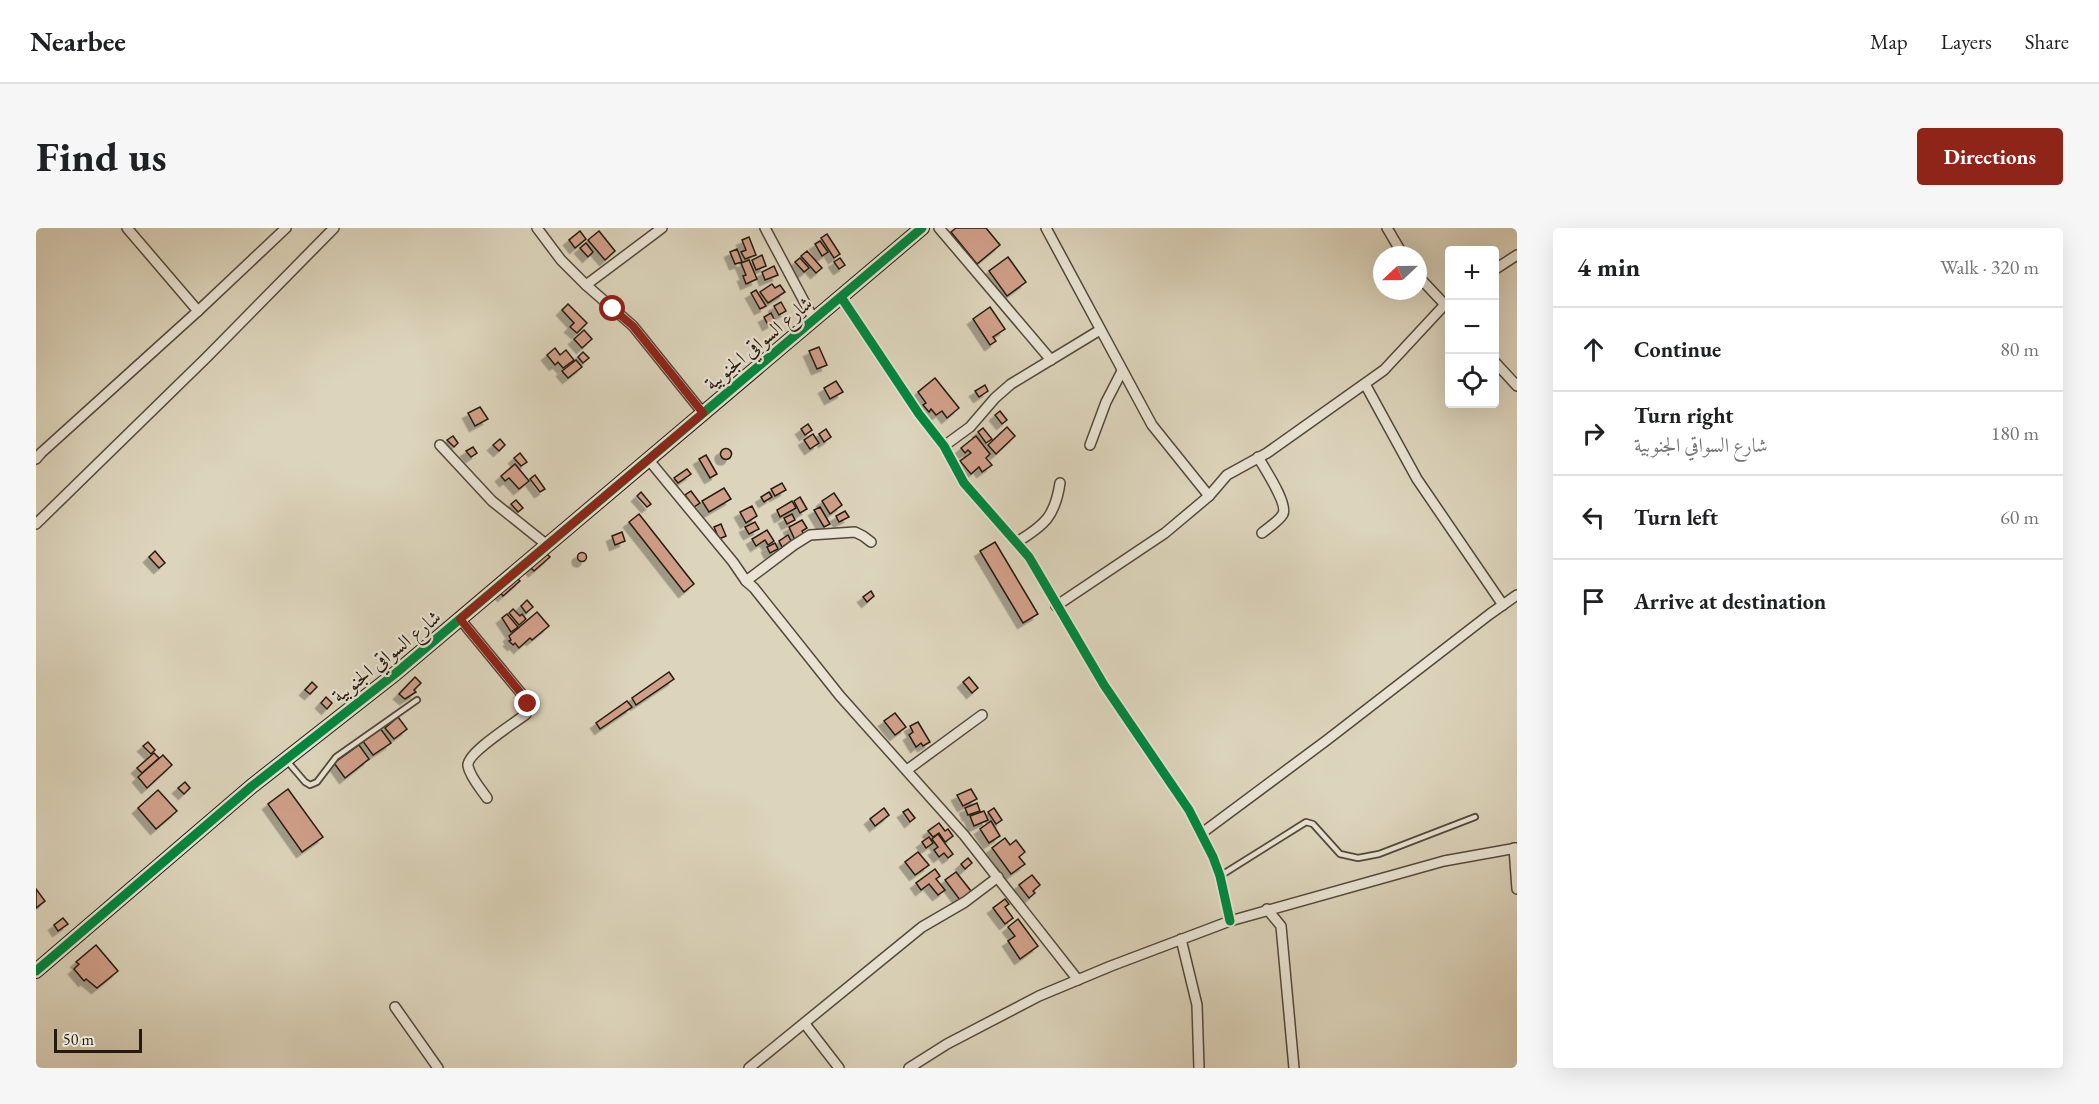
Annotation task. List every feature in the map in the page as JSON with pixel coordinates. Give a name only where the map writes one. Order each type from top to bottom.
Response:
[{"type":"street","points":[[127,228],[198,311]]},
{"type":"street","points":[[36,459],[286,228]]},
{"type":"street","points":[[36,524],[207,357],[334,228]]},
{"type":"street","points":[[537,228],[561,260],[633,326],[703,413]]},
{"type":"street","points":[[586,285],[662,228]]},
{"type":"street","points":[[765,228],[813,320]]},
{"type":"street","name":"شارع السواقي الجنوبية","points":[[36,970],[252,786],[396,673],[922,228]]},
{"type":"street","points":[[939,228],[1051,360]]},
{"type":"street","points":[[1046,228],[1152,425],[1209,496]]},
{"type":"street","points":[[1387,228],[1398,246]]},
{"type":"street","points":[[1499,267],[1517,255]]},
{"type":"street","points":[[1427,285],[1445,302]]},
{"type":"street","points":[[841,297],[919,414],[944,446],[964,483],[1029,557],[1104,685],[1189,810],[1202,833],[1220,876],[1230,921]]},
{"type":"street","points":[[1056,606],[1166,533],[1209,496],[1227,475],[1282,443],[1384,370],[1445,308]]},
{"type":"street","points":[[944,446],[970,427],[1002,391],[1100,330]]},
{"type":"street","points":[[1499,366],[1517,386]]},
{"type":"street","points":[[1090,445],[1106,402],[1122,371]]},
{"type":"street","points":[[1365,384],[1417,479],[1503,605]]},
{"type":"street","points":[[440,445],[500,507],[547,545]]},
{"type":"street","points":[[1258,457],[1279,493],[1284,508],[1282,515],[1262,533]]},
{"type":"street","points":[[648,459],[840,696],[907,770],[998,877],[1078,980]]},
{"type":"street","points":[[1017,542],[1038,529],[1052,514],[1057,502],[1059,483]]},
{"type":"street","points":[[746,580],[794,544],[810,535],[855,532],[871,542]]},
{"type":"street","points":[[1202,833],[1517,595]]},
{"type":"street","points":[[460,619],[528,704],[526,714],[476,751],[468,761],[472,776],[487,798]]},
{"type":"street","points":[[907,770],[982,715]]},
{"type":"street","points":[[909,1068],[947,1044],[1039,996],[1181,939],[1267,909],[1444,861],[1515,848],[1517,889]]},
{"type":"street","points":[[749,1068],[922,927],[965,902],[998,877]]},
{"type":"street","points":[[1267,909],[1281,926],[1294,1068]]},
{"type":"street","points":[[1181,939],[1197,1005],[1199,1068]]},
{"type":"street","points":[[394,1007],[438,1068]]},
{"type":"street","points":[[805,1024],[839,1068]]},
{"type":"lane","points":[[286,760],[305,782],[310,785],[317,782],[336,757],[417,700]]},
{"type":"lane","points":[[1220,876],[1306,822],[1313,824],[1340,854],[1358,858],[1379,854],[1475,817]]},
{"type":"building","points":[[956,228],[986,228],[1000,245],[977,264],[951,232]]},
{"type":"building","points":[[580,231],[586,239],[575,248],[569,240]]},
{"type":"building","points":[[599,231],[615,251],[605,260],[588,240]]},
{"type":"building","points":[[827,234],[840,254],[834,258],[821,238]]},
{"type":"building","points":[[749,237],[756,255],[745,259],[741,252],[746,250],[742,240]]},
{"type":"building","points":[[820,241],[828,252],[822,256],[815,244]]},
{"type":"building","points":[[586,243],[593,252],[588,257],[580,248]]},
{"type":"building","points":[[737,249],[742,262],[735,264],[730,252]]},
{"type":"building","points":[[807,251],[822,268],[816,273],[801,256]]},
{"type":"building","points":[[762,255],[766,266],[756,270],[752,260]]},
{"type":"building","points":[[1008,257],[1026,282],[1007,296],[989,271]]},
{"type":"building","points":[[800,258],[809,268],[804,272],[795,262]]},
{"type":"building","points":[[840,258],[845,265],[839,269],[834,262]]},
{"type":"building","points":[[749,260],[757,279],[746,284],[743,276],[746,275],[741,263]]},
{"type":"building","points":[[774,266],[778,275],[765,280],[762,272]]},
{"type":"building","points":[[772,284],[775,288],[780,285],[785,292],[768,303],[760,292]]},
{"type":"building","points":[[756,290],[766,306],[760,309],[751,293]]},
{"type":"building","points":[[781,302],[786,311],[779,315],[774,306]]},
{"type":"building","points":[[568,304],[587,323],[577,333],[570,327],[574,323],[562,310]]},
{"type":"building","points":[[990,307],[1005,329],[993,337],[996,341],[990,345],[973,319]]},
{"type":"building","points":[[771,313],[775,321],[768,325],[764,317]]},
{"type":"building","points":[[584,330],[592,339],[582,348],[574,339]]},
{"type":"building","points":[[819,347],[827,365],[817,369],[809,351]]},
{"type":"building","points":[[555,348],[560,355],[566,350],[574,360],[563,368],[558,362],[555,365],[547,355]]},
{"type":"building","points":[[583,352],[589,358],[583,363],[578,357]]},
{"type":"building","points":[[576,360],[582,367],[568,378],[562,371]]},
{"type":"building","points":[[935,378],[959,408],[947,418],[942,411],[936,415],[931,409],[929,412],[923,405],[926,403],[918,392]]},
{"type":"building","points":[[836,381],[843,392],[830,399],[824,388]]},
{"type":"building","points":[[985,385],[988,391],[979,397],[975,391]]},
{"type":"building","points":[[480,407],[488,419],[475,426],[468,413]]},
{"type":"building","points":[[1000,411],[1007,420],[1002,424],[995,415]]},
{"type":"building","points":[[808,424],[812,430],[805,435],[801,429]]},
{"type":"building","points":[[1007,427],[1015,436],[996,454],[988,445]]},
{"type":"building","points":[[983,428],[992,439],[986,443],[978,432]]},
{"type":"building","points":[[826,429],[831,437],[824,442],[819,434]]},
{"type":"building","points":[[813,434],[819,443],[810,449],[804,440]]},
{"type":"building","points":[[453,436],[458,443],[454,447],[447,440]]},
{"type":"building","points":[[976,436],[990,454],[986,458],[992,465],[982,472],[979,467],[971,474],[960,461],[971,453],[968,450],[965,453],[961,448]]},
{"type":"building","points":[[500,439],[505,445],[499,451],[493,445]]},
{"type":"building","points":[[473,447],[477,453],[471,457],[466,451]]},
{"type":"building","points":[[726,449],[730,450],[730,458],[726,459],[722,458],[721,454],[722,450]]},
{"type":"building","points":[[520,453],[527,462],[521,466],[514,458]]},
{"type":"building","points":[[706,455],[717,474],[710,478],[699,459]]},
{"type":"building","points":[[515,464],[529,481],[519,489],[509,478],[505,481],[501,476]]},
{"type":"building","points":[[687,469],[691,474],[678,483],[674,478]]},
{"type":"building","points":[[535,475],[545,489],[540,492],[530,479]]},
{"type":"building","points":[[782,483],[786,490],[775,496],[771,489]]},
{"type":"building","points":[[724,488],[731,499],[709,512],[702,501]]},
{"type":"building","points":[[691,491],[700,503],[694,507],[685,495]]},
{"type":"building","points":[[641,492],[651,504],[647,507],[637,496]]},
{"type":"building","points":[[769,492],[772,497],[764,502],[761,497]]},
{"type":"building","points":[[834,493],[842,505],[830,514],[822,501]]},
{"type":"building","points":[[800,497],[807,509],[800,513],[794,501]]},
{"type":"building","points":[[516,500],[523,508],[518,512],[511,504]]},
{"type":"building","points":[[792,501],[796,508],[780,517],[777,510]]},
{"type":"building","points":[[752,506],[757,516],[746,523],[740,512]]},
{"type":"building","points":[[820,507],[830,524],[824,527],[814,510]]},
{"type":"building","points":[[845,511],[849,517],[839,522],[836,516]]},
{"type":"building","points":[[639,514],[694,584],[684,592],[629,522]]},
{"type":"building","points":[[792,514],[795,520],[787,524],[784,518]]},
{"type":"building","points":[[802,520],[807,528],[802,531],[804,535],[795,540],[789,527]]},
{"type":"building","points":[[755,522],[759,529],[749,534],[745,527]]},
{"type":"building","points":[[721,524],[726,536],[719,539],[714,527]]},
{"type":"building","points":[[767,530],[774,541],[768,545],[765,540],[756,546],[752,539]]},
{"type":"building","points":[[622,532],[625,541],[615,545],[612,536]]},
{"type":"building","points":[[788,535],[791,541],[782,547],[779,541]]},
{"type":"building","points":[[995,542],[1038,614],[1023,623],[980,551]]},
{"type":"building","points":[[775,543],[778,549],[770,553],[767,547]]},
{"type":"building","points":[[155,551],[165,563],[159,568],[149,557]]},
{"type":"building","points":[[582,552],[587,557],[582,562],[577,557]]},
{"type":"building","points":[[546,553],[550,557],[534,571],[530,567]]},
{"type":"building","points":[[515,576],[520,581],[503,596],[499,591]]},
{"type":"building","points":[[871,591],[874,596],[867,602],[863,597]]},
{"type":"building","points":[[527,600],[533,607],[526,613],[521,606]]},
{"type":"building","points":[[513,609],[526,619],[519,625],[509,613]]},
{"type":"building","points":[[537,612],[549,626],[519,648],[515,643],[513,645],[509,641],[511,640],[509,636]]},
{"type":"building","points":[[507,614],[518,627],[511,632],[502,618]]},
{"type":"building","points":[[669,672],[674,679],[636,705],[632,698]]},
{"type":"building","points":[[415,677],[421,683],[414,690],[416,692],[405,699],[399,694]]},
{"type":"building","points":[[969,677],[978,688],[972,693],[963,682]]},
{"type":"building","points":[[312,682],[317,687],[310,694],[305,690]]},
{"type":"building","points":[[326,697],[332,703],[327,709],[321,703]]},
{"type":"building","points":[[627,701],[632,707],[600,729],[596,723]]},
{"type":"building","points":[[895,713],[906,727],[895,735],[884,721]]},
{"type":"building","points":[[398,717],[407,729],[394,739],[385,728]]},
{"type":"building","points":[[918,722],[930,742],[923,746],[921,743],[916,747],[909,735],[913,732],[910,726]]},
{"type":"building","points":[[380,728],[391,743],[373,755],[362,740]]},
{"type":"building","points":[[148,742],[155,750],[151,754],[143,746]]},
{"type":"building","points":[[359,745],[369,759],[345,778],[334,763]]},
{"type":"building","points":[[154,753],[159,758],[142,773],[137,768]]},
{"type":"building","points":[[163,755],[172,765],[147,788],[138,777]]},
{"type":"building","points":[[185,782],[190,788],[184,794],[178,788]]},
{"type":"building","points":[[288,789],[323,837],[302,852],[268,804]]},
{"type":"building","points":[[971,789],[977,799],[963,806],[957,795]]},
{"type":"building","points":[[158,790],[177,811],[156,829],[138,808]]},
{"type":"building","points":[[977,803],[980,811],[968,815],[965,808]]},
{"type":"building","points":[[884,808],[889,815],[875,826],[870,819]]},
{"type":"building","points":[[994,808],[1002,820],[996,824],[988,812]]},
{"type":"building","points":[[908,809],[915,818],[910,822],[903,812]]},
{"type":"building","points":[[984,811],[988,820],[974,826],[970,816]]},
{"type":"building","points":[[991,821],[1000,836],[989,843],[980,829]]},
{"type":"building","points":[[939,823],[953,836],[945,842],[939,833],[933,837],[928,831]]},
{"type":"building","points":[[938,834],[953,854],[948,858],[944,853],[939,857],[934,850],[938,847],[932,839]]},
{"type":"building","points":[[929,837],[933,843],[926,848],[922,842]]},
{"type":"building","points":[[1005,838],[1010,845],[1016,840],[1025,852],[1019,857],[1025,864],[1011,874],[992,848]]},
{"type":"building","points":[[918,852],[929,865],[915,875],[905,862]]},
{"type":"building","points":[[968,858],[972,863],[965,869],[961,864]]},
{"type":"building","points":[[935,869],[940,876],[936,879],[945,890],[938,895],[929,884],[921,890],[916,883]]},
{"type":"building","points":[[956,872],[971,891],[960,900],[945,880]]},
{"type":"building","points":[[1032,875],[1040,885],[1029,898],[1019,885]]},
{"type":"building","points":[[36,889],[45,901],[36,908]]},
{"type":"building","points":[[1005,899],[1009,904],[1005,907],[1013,918],[1005,924],[993,908]]},
{"type":"building","points":[[63,918],[68,924],[58,931],[54,925]]},
{"type":"building","points":[[1018,919],[1038,946],[1020,959],[1008,941],[1015,936],[1008,927]]},
{"type":"building","points":[[96,945],[118,971],[97,988],[86,979],[84,981],[74,969],[79,964],[76,962]]},
{"type":"cycle path","points":[[36,971],[252,786],[396,673],[922,228]]},
{"type":"cycle path","points":[[841,297],[919,414],[944,446],[964,483],[1029,557],[1104,685],[1189,810],[1213,857],[1220,876],[1230,921]]},
{"type":"route","points":[[528,704],[460,619],[703,413],[633,326],[613,309]]}]
